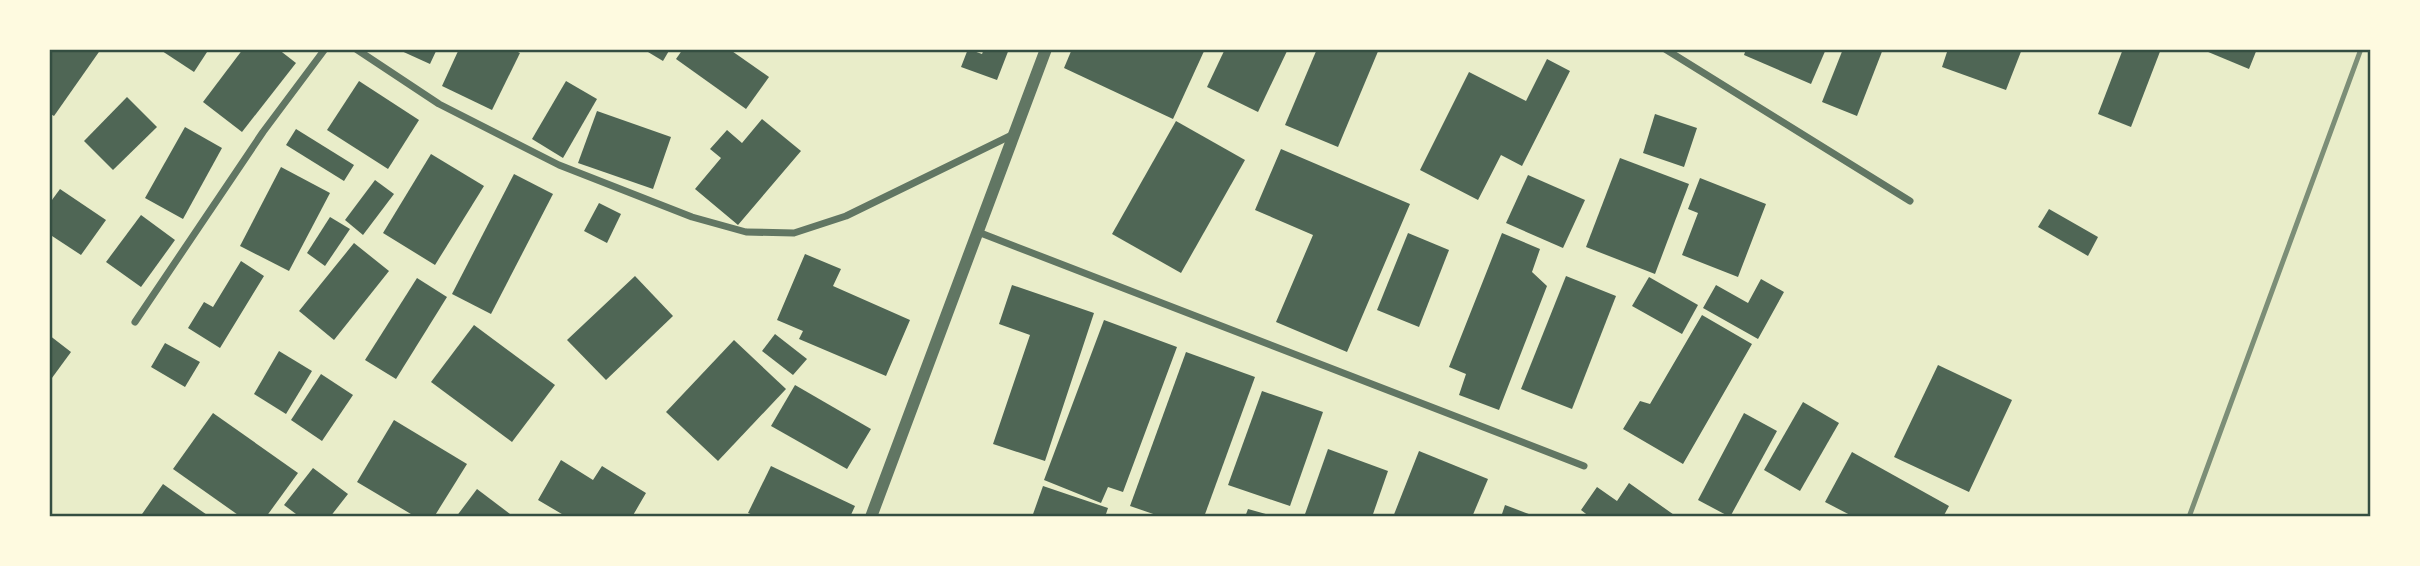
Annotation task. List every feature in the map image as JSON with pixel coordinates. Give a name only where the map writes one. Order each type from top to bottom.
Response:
[{"type":"street","points":[[135,322],[263,132],[325,49]]},
{"type":"street","points":[[356,49],[439,104],[559,165],[692,217],[746,232],[794,233],[846,216],[1014,134]]},
{"type":"street","points":[[871,517],[1046,49]]},
{"type":"street","points":[[1665,49],[1910,201]]},
{"type":"street","points":[[978,232],[1584,466]]},
{"type":"building","points":[[49,49],[101,49],[54,116],[49,113]]},
{"type":"building","points":[[159,49],[209,49],[194,72]]},
{"type":"building","points":[[243,49],[278,49],[296,63],[242,132],[203,102]]},
{"type":"building","points":[[397,49],[437,49],[430,64]]},
{"type":"building","points":[[459,49],[512,49],[520,53],[492,110],[442,86]]},
{"type":"building","points":[[643,49],[670,49],[663,61]]},
{"type":"building","points":[[683,49],[729,49],[769,77],[746,109],[676,59]]},
{"type":"building","points":[[968,49],[982,54],[984,49],[1009,49],[997,80],[961,67]]},
{"type":"building","points":[[1072,49],[1205,49],[1173,119],[1064,68]]},
{"type":"building","points":[[1225,49],[1288,49],[1258,112],[1207,87]]},
{"type":"building","points":[[1317,49],[1379,49],[1338,147],[1285,125]]},
{"type":"building","points":[[1746,49],[1826,49],[1811,84],[1744,55]]},
{"type":"building","points":[[1843,49],[1883,49],[1857,116],[1822,102]]},
{"type":"building","points":[[1948,49],[2022,49],[2006,90],[1942,67]]},
{"type":"building","points":[[2123,49],[2161,49],[2131,127],[2098,114]]},
{"type":"building","points":[[2201,49],[2257,49],[2249,69]]},
{"type":"building","points":[[1547,59],[1570,71],[1522,166],[1501,155],[1478,200],[1420,170],[1469,72],[1526,101]]},
{"type":"building","points":[[359,81],[419,120],[388,169],[327,130]]},
{"type":"building","points":[[566,81],[597,99],[563,158],[532,139]]},
{"type":"building","points":[[127,97],[157,127],[113,170],[84,141]]},
{"type":"building","points":[[597,111],[671,137],[653,189],[578,163]]},
{"type":"building","points":[[1655,114],[1697,128],[1684,167],[1643,153]]},
{"type":"building","points":[[762,119],[801,151],[738,225],[695,189],[721,158],[710,149],[727,130],[742,143]]},
{"type":"building","points":[[1176,121],[1245,160],[1181,273],[1112,234]]},
{"type":"building","points":[[185,127],[222,148],[183,219],[145,198]]},
{"type":"building","points":[[296,129],[354,165],[344,181],[286,145]]},
{"type":"building","points":[[1281,149],[1410,204],[1347,352],[1276,322],[1313,235],[1255,210]]},
{"type":"building","points":[[431,154],[484,186],[435,265],[383,233]]},
{"type":"building","points":[[1620,158],[1689,184],[1655,274],[1586,247]]},
{"type":"building","points":[[281,167],[330,193],[289,271],[240,246]]},
{"type":"building","points":[[514,174],[553,194],[491,314],[452,294]]},
{"type":"building","points":[[1528,175],[1585,200],[1563,248],[1506,223]]},
{"type":"building","points":[[1700,178],[1766,204],[1738,277],[1682,255],[1698,213],[1688,209]]},
{"type":"building","points":[[375,180],[394,194],[363,235],[345,220]]},
{"type":"building","points":[[60,189],[106,220],[81,255],[49,234],[49,204]]},
{"type":"building","points":[[599,203],[621,214],[607,243],[584,231]]},
{"type":"building","points":[[2049,209],[2098,237],[2088,256],[2038,227]]},
{"type":"building","points":[[141,215],[175,240],[141,287],[106,262]]},
{"type":"building","points":[[330,217],[350,229],[325,266],[307,253]]},
{"type":"building","points":[[1408,233],[1449,250],[1419,327],[1377,310]]},
{"type":"building","points":[[1502,233],[1540,249],[1532,272],[1547,286],[1499,410],[1459,395],[1466,374],[1449,367]]},
{"type":"building","points":[[354,243],[389,271],[334,340],[299,311]]},
{"type":"building","points":[[805,254],[841,269],[833,286],[910,320],[886,376],[799,339],[803,331],[777,320]]},
{"type":"building","points":[[241,261],[264,276],[220,348],[188,328],[204,302],[213,307]]},
{"type":"building","points":[[635,276],[673,316],[606,380],[567,340]]},
{"type":"building","points":[[1566,276],[1616,296],[1572,409],[1521,389]]},
{"type":"building","points":[[1649,277],[1698,305],[1682,334],[1632,306]]},
{"type":"building","points":[[417,278],[447,297],[396,379],[365,360]]},
{"type":"building","points":[[1761,279],[1784,292],[1758,339],[1703,308],[1716,285],[1748,303]]},
{"type":"building","points":[[1012,285],[1094,313],[1045,461],[993,444],[1030,335],[999,324]]},
{"type":"building","points":[[1702,315],[1752,344],[1683,464],[1623,429],[1640,401],[1650,404]]},
{"type":"building","points":[[1104,320],[1177,347],[1123,492],[1108,487],[1101,503],[1044,480]]},
{"type":"building","points":[[474,325],[555,385],[512,442],[431,382]]},
{"type":"building","points":[[775,334],[807,359],[793,375],[762,351]]},
{"type":"building","points":[[49,335],[71,352],[49,382]]},
{"type":"building","points":[[734,340],[786,389],[718,461],[666,412]]},
{"type":"building","points":[[165,343],[200,362],[185,387],[151,367]]},
{"type":"building","points":[[279,351],[312,371],[286,414],[254,394]]},
{"type":"building","points":[[1186,352],[1255,377],[1204,517],[1162,517],[1130,506]]},
{"type":"building","points":[[1938,365],[2012,400],[1969,492],[1894,457]]},
{"type":"building","points":[[321,374],[353,395],[322,441],[291,420]]},
{"type":"building","points":[[795,385],[871,429],[847,469],[771,426]]},
{"type":"building","points":[[1262,391],[1323,412],[1290,506],[1228,485]]},
{"type":"building","points":[[1803,402],[1839,423],[1800,491],[1764,470]]},
{"type":"building","points":[[213,413],[298,473],[266,517],[241,517],[173,469]]},
{"type":"building","points":[[1744,413],[1777,431],[1730,517],[1698,500]]},
{"type":"building","points":[[394,420],[467,464],[434,517],[416,517],[357,482]]},
{"type":"building","points":[[1328,449],[1388,471],[1372,517],[1304,517]]},
{"type":"building","points":[[1419,451],[1488,479],[1472,517],[1393,517]]},
{"type":"building","points":[[1852,452],[1949,506],[1943,517],[1854,517],[1825,502]]},
{"type":"building","points":[[561,460],[593,480],[602,466],[646,493],[632,517],[567,517],[538,500]]},
{"type":"building","points":[[771,466],[855,506],[850,517],[758,517],[748,513]]},
{"type":"building","points":[[313,468],[348,494],[330,517],[300,517],[284,505]]},
{"type":"building","points":[[1629,483],[1677,517],[1590,517],[1581,510],[1597,487],[1617,501]]},
{"type":"building","points":[[163,484],[210,517],[140,517]]},
{"type":"building","points":[[1043,486],[1108,508],[1105,517],[1032,517]]},
{"type":"building","points":[[477,489],[514,517],[456,517]]},
{"type":"building","points":[[1505,505],[1537,517],[1501,517]]},
{"type":"building","points":[[1248,509],[1273,516],[1273,517],[1245,517]]},
{"type":"railway","points":[[2189,517],[2361,49]]}]
